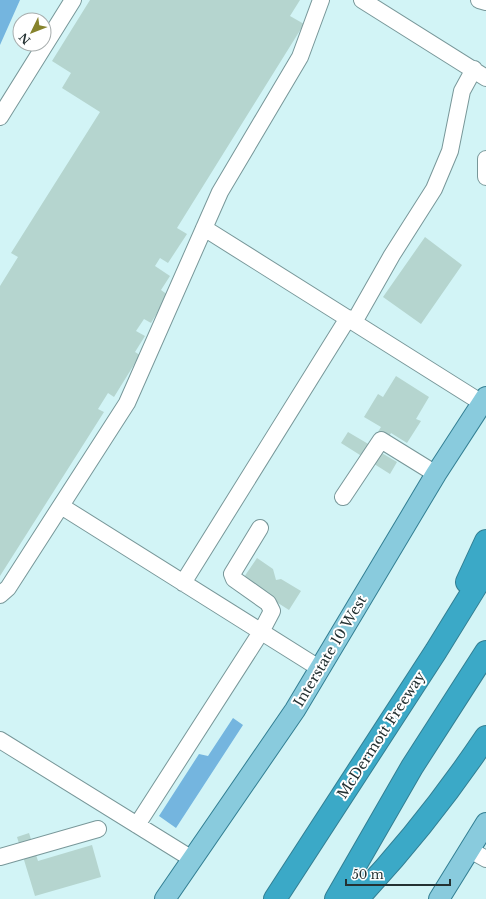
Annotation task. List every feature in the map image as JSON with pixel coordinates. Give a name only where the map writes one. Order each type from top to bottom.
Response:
[{"type":"highway","points":[[436,651],[486,541]]},
{"type":"highway","name":"McDermott Freeway","points":[[275,899],[436,651],[486,570]]},
{"type":"highway","points":[[336,899],[412,767],[486,652]]},
{"type":"highway","points":[[357,899],[417,832],[455,783],[486,737]]},
{"type":"main road","name":"Interstate 10 West","points":[[166,899],[295,710],[436,474],[484,400]]},
{"type":"main road","points":[[439,899],[478,854],[486,823]]},
{"type":"lane","points":[[0,117],[73,0]]},
{"type":"lane","points":[[0,595],[8,588],[127,403],[220,192],[300,58],[321,0]]},
{"type":"lane","points":[[183,583],[434,189],[450,151],[462,91],[480,74],[362,0]]},
{"type":"lane","points":[[479,0],[486,2]]},
{"type":"lane","points":[[486,159],[486,177]]},
{"type":"lane","points":[[204,228],[351,320],[484,400]]},
{"type":"lane","points":[[343,497],[380,440],[436,474]]},
{"type":"lane","points":[[61,506],[319,668]]},
{"type":"lane","points":[[137,824],[261,632],[272,611],[268,603],[234,580],[232,574],[260,528]]},
{"type":"lane","points":[[0,740],[192,859]]},
{"type":"lane","points":[[0,857],[98,829]]},
{"type":"water","points":[[0,0],[20,0],[15,12],[12,12],[12,18],[0,45]]},
{"type":"water","points":[[233,718],[243,725],[176,828],[159,816],[199,754],[208,756]]},
{"type":"building","points":[[90,0],[300,0],[290,16],[304,24],[177,228],[187,234],[168,263],[160,258],[155,266],[170,276],[161,290],[168,295],[151,323],[144,319],[136,331],[145,336],[135,352],[140,355],[114,397],[108,393],[98,409],[104,412],[0,576],[0,286],[18,257],[11,253],[100,112],[62,88],[71,73],[52,61]]},
{"type":"building","points":[[425,237],[462,265],[421,324],[383,297]]},
{"type":"building","points":[[396,376],[429,397],[416,419],[421,421],[407,443],[391,433],[380,452],[397,462],[390,474],[341,443],[348,432],[370,445],[381,427],[364,417],[378,394],[383,397]]},
{"type":"building","points":[[257,558],[273,569],[276,580],[281,579],[301,591],[289,610],[242,580]]},
{"type":"building","points":[[29,833],[38,861],[92,845],[101,877],[35,896],[17,837]]}]
